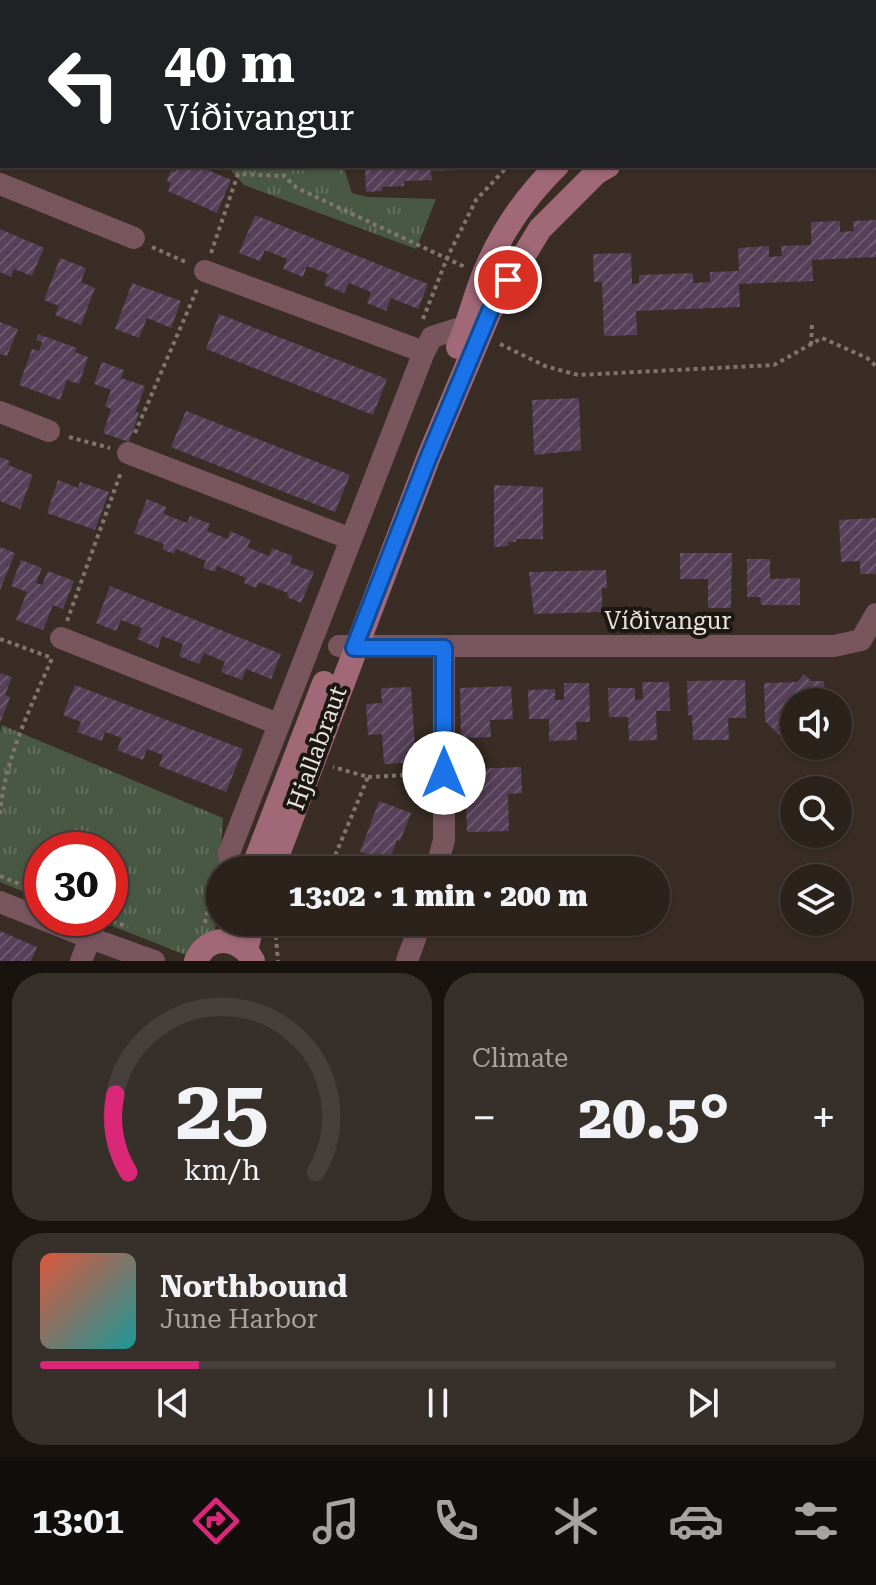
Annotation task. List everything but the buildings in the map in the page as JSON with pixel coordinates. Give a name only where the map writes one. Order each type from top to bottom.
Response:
[{"type":"main road","name":"Hjallabraut","points":[[277,856],[347,647],[483,276],[508,226],[535,187],[555,168]]},
{"type":"main road","name":"Hjallabraut","points":[[258,856],[490,311],[540,229],[605,168]]},
{"type":"main road","points":[[196,961],[206,946],[240,943]]},
{"type":"street","points":[[0,184],[134,238]]},
{"type":"street","points":[[205,271],[424,352],[432,337],[467,326]]},
{"type":"street","name":"Hjallabraut","points":[[229,856],[424,352]]},
{"type":"street","points":[[0,412],[49,431]]},
{"type":"street","points":[[128,453],[351,539]]},
{"type":"street","name":"Víðivangur","points":[[347,647],[834,646],[861,640],[876,614]]},
{"type":"street","name":"Hjallabraut","points":[[56,648],[278,724]]},
{"type":"street","points":[[440,856],[444,840],[444,648]]},
{"type":"street","points":[[0,902],[154,961]]},
{"type":"street","points":[[407,961],[416,936]]},
{"type":"street","points":[[81,961],[90,938]]},
{"type":"path","points":[[282,168],[284,176],[297,188],[467,268]]},
{"type":"path","points":[[447,258],[476,200],[506,168]]},
{"type":"path","points":[[134,238],[205,271]]},
{"type":"path","points":[[811,345],[812,324]]},
{"type":"path","points":[[497,342],[545,366],[578,375],[774,365],[822,338],[867,358],[876,366]]},
{"type":"path","points":[[49,431],[128,453]]},
{"type":"path","points":[[0,639],[56,648]]},
{"type":"path","points":[[324,764],[368,777],[444,773]]},
{"type":"path","points":[[335,856],[368,777]]},
{"type":"path","points":[[0,876],[24,886]]},
{"type":"path","points":[[277,936],[278,961]]},
{"type":"green space","points":[[229,168],[344,168],[352,193],[367,197],[436,199],[416,249],[244,185]]},
{"type":"green space","points":[[2,725],[223,818],[220,856],[206,856],[208,936],[186,955],[128,932],[128,832],[24,832],[24,892],[0,882]]},
{"type":"route","points":[[444,773],[444,648],[354,648],[429,456],[490,311],[508,280]]}]
